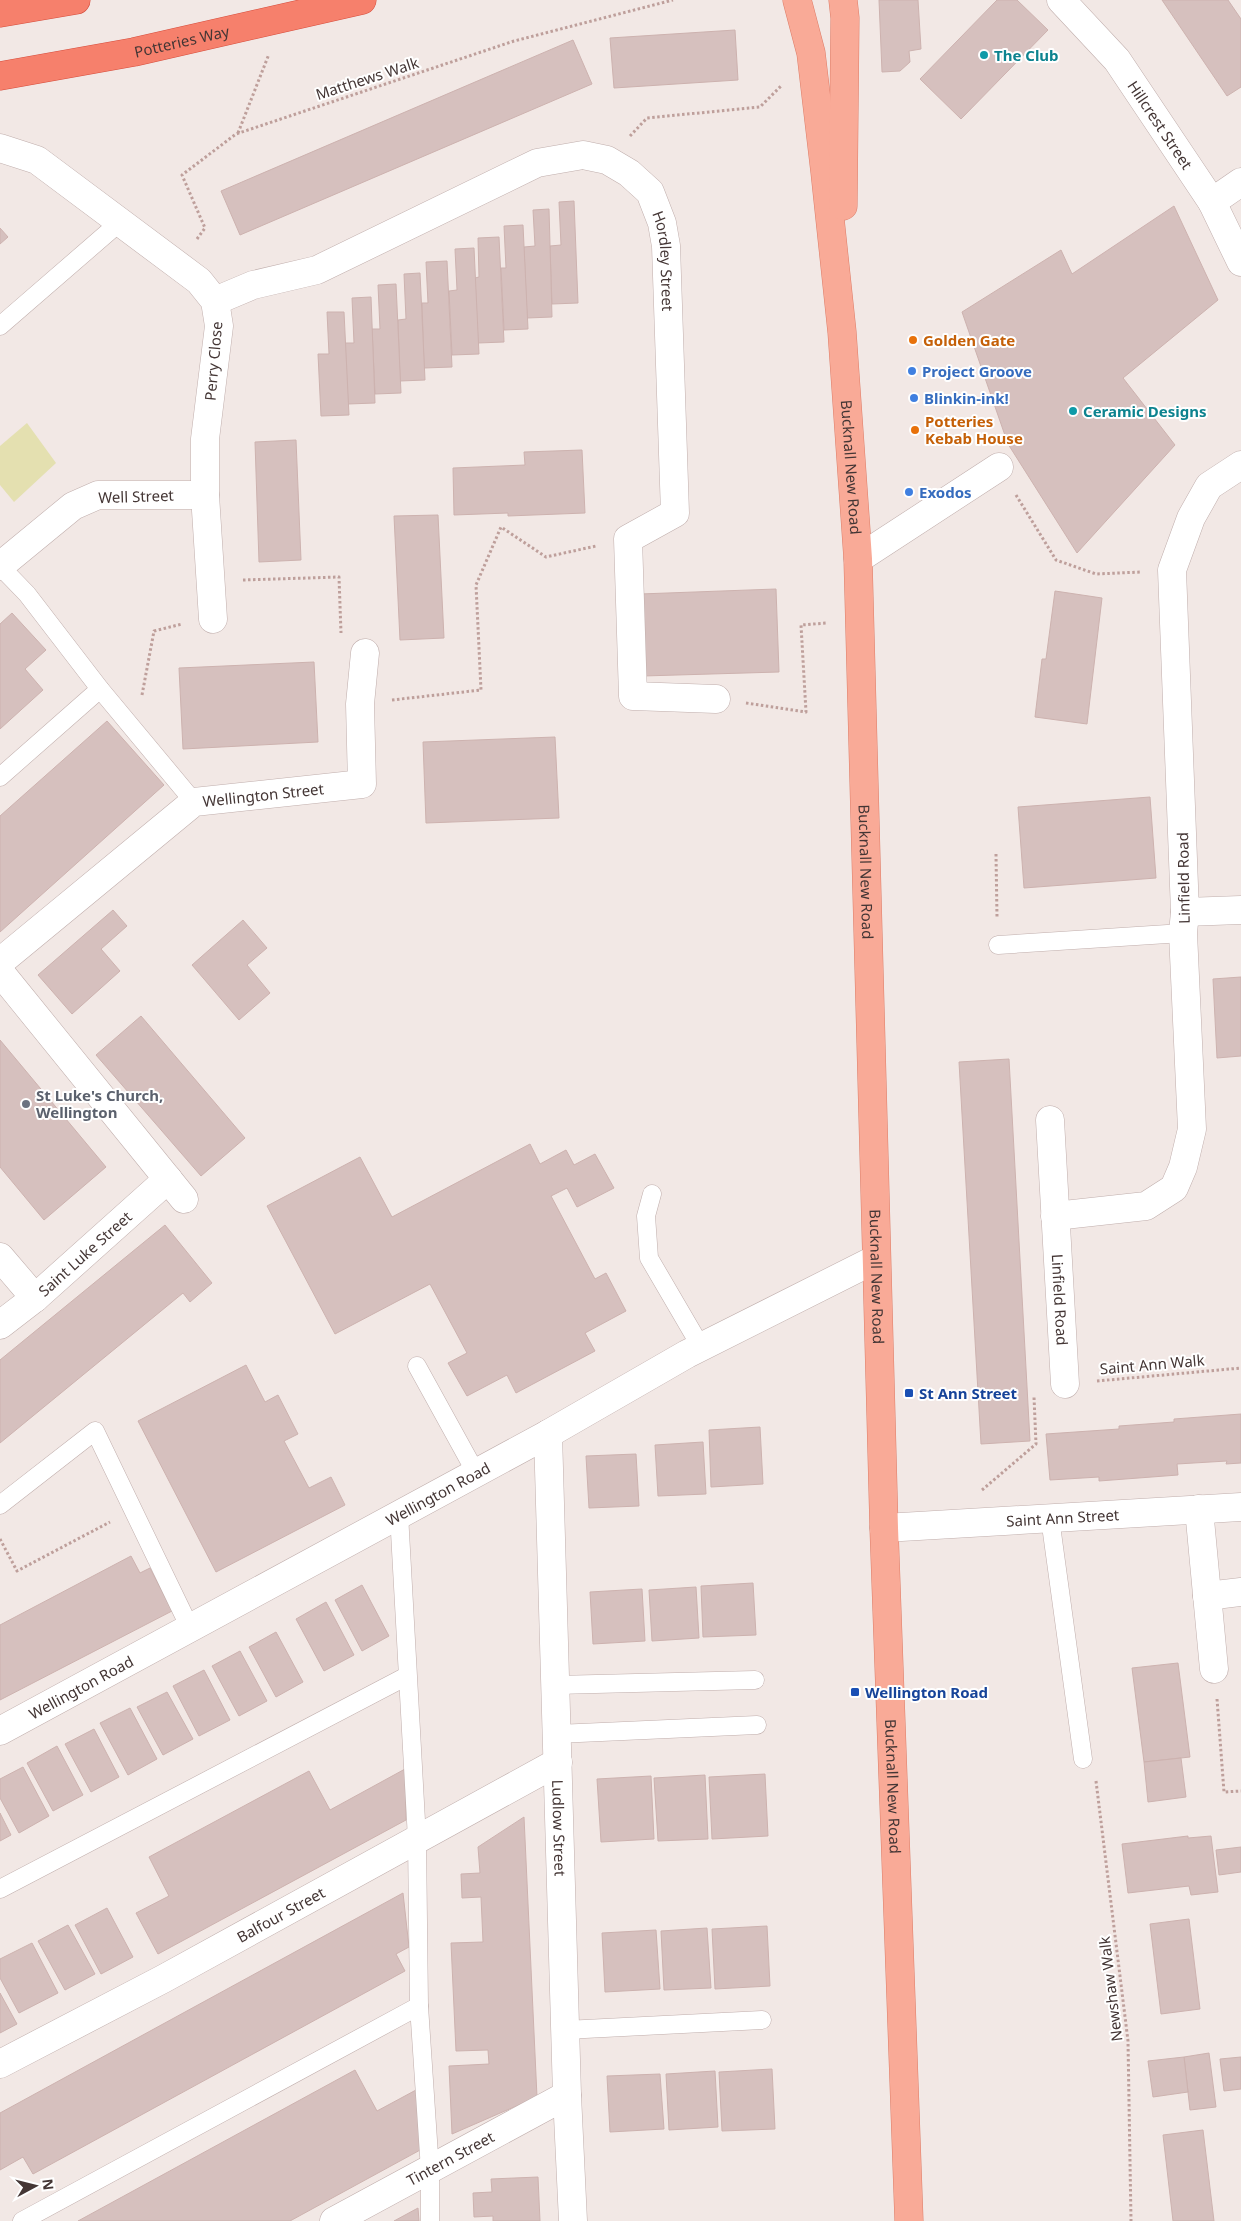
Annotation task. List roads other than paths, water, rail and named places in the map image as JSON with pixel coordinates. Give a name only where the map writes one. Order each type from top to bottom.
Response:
[{"type":"highway","points":[[0,13],[76,0]]},
{"type":"highway","name":"Potteries Way","points":[[0,76],[143,50],[362,0]]},
{"type":"main road","name":"Bucknall New Road","points":[[797,0],[811,53],[842,332],[858,559],[884,1528],[909,2221]]},
{"type":"main road","name":"Bucknall New Road","points":[[842,332],[845,18],[843,0]]},
{"type":"street","name":"Hillcrest Street","points":[[1061,0],[1117,60],[1212,202],[1241,262]]},
{"type":"street","name":"Perry Close","points":[[0,148],[37,160],[199,281],[216,301],[218,326],[205,439],[205,495],[212,619]]},
{"type":"street","name":"Hordley Street","points":[[216,301],[253,285],[317,270],[537,163],[583,155],[607,160],[629,173],[650,192],[662,223],[666,246],[675,513],[628,539],[633,696],[716,699]]},
{"type":"street","points":[[1212,202],[1241,182]]},
{"type":"street","name":"Linfield Road","points":[[1054,1216],[1146,1206],[1174,1188],[1183,1167],[1192,1129],[1172,570],[1191,518],[1209,486],[1241,465]]},
{"type":"street","points":[[858,559],[999,467]]},
{"type":"street","name":"Well Street","points":[[0,566],[72,506],[98,495],[205,495]]},
{"type":"street","name":"Wellington Street","points":[[0,962],[194,802],[362,784],[360,704],[365,653]]},
{"type":"street","points":[[1184,923],[1241,910]]},
{"type":"street","name":"Saint Luke Street","points":[[0,972],[176,1189],[0,1325]]},
{"type":"street","name":"Linfield Road","points":[[1050,1120],[1065,1384]]},
{"type":"street","points":[[0,1256],[35,1298]]},
{"type":"street","name":"Wellington Road","points":[[0,1731],[548,1434],[701,1347],[876,1260]]},
{"type":"street","name":"Ludlow Street","points":[[548,1434],[567,2094],[574,2221]]},
{"type":"street","name":"Saint Ann Street","points":[[884,1528],[1241,1507]]},
{"type":"street","points":[[1199,1508],[1214,1669]]},
{"type":"street","points":[[1207,1596],[1241,1592]]},
{"type":"street","name":"Balfour Street","points":[[0,2064],[163,1979],[558,1762]]},
{"type":"street","name":"Tintern Street","points":[[334,2221],[567,2094]]},
{"type":"lane","points":[[0,326],[120,222]]},
{"type":"lane","points":[[0,566],[26,594],[100,689],[194,802]]},
{"type":"lane","points":[[0,777],[100,689]]},
{"type":"lane","points":[[998,946],[1184,923]]},
{"type":"lane","points":[[652,1194],[646,1216],[649,1258],[701,1347]]},
{"type":"lane","points":[[417,1366],[476,1473]]},
{"type":"lane","points":[[0,1505],[95,1431],[190,1628]]},
{"type":"lane","points":[[399,1514],[417,1839],[420,2006],[430,2170],[430,2221]]},
{"type":"lane","points":[[1050,1518],[1083,1759]]},
{"type":"lane","points":[[0,1889],[407,1676]]},
{"type":"lane","points":[[556,1685],[755,1680]]},
{"type":"lane","points":[[557,1734],[757,1725]]},
{"type":"lane","points":[[22,2221],[420,2006]]},
{"type":"lane","points":[[565,2030],[762,2020]]},
{"type":"place","name":"The Club","points":[[984,55]]},
{"type":"place","name":"Golden Gate","points":[[913,340]]},
{"type":"place","name":"Project Groove","points":[[912,371]]},
{"type":"place","name":"Blinkin-ink!","points":[[914,398]]},
{"type":"place","name":"Ceramic Designs","points":[[1073,411]]},
{"type":"place","name":"Potteries Kebab House","points":[[915,430]]},
{"type":"place","name":"Exodos","points":[[909,492]]},
{"type":"place","name":"St Luke's Church, Wellington","points":[[26,1104]]},
{"type":"place","name":"St Ann Street","points":[[909,1393]]},
{"type":"place","name":"Wellington Road","points":[[855,1692]]}]
